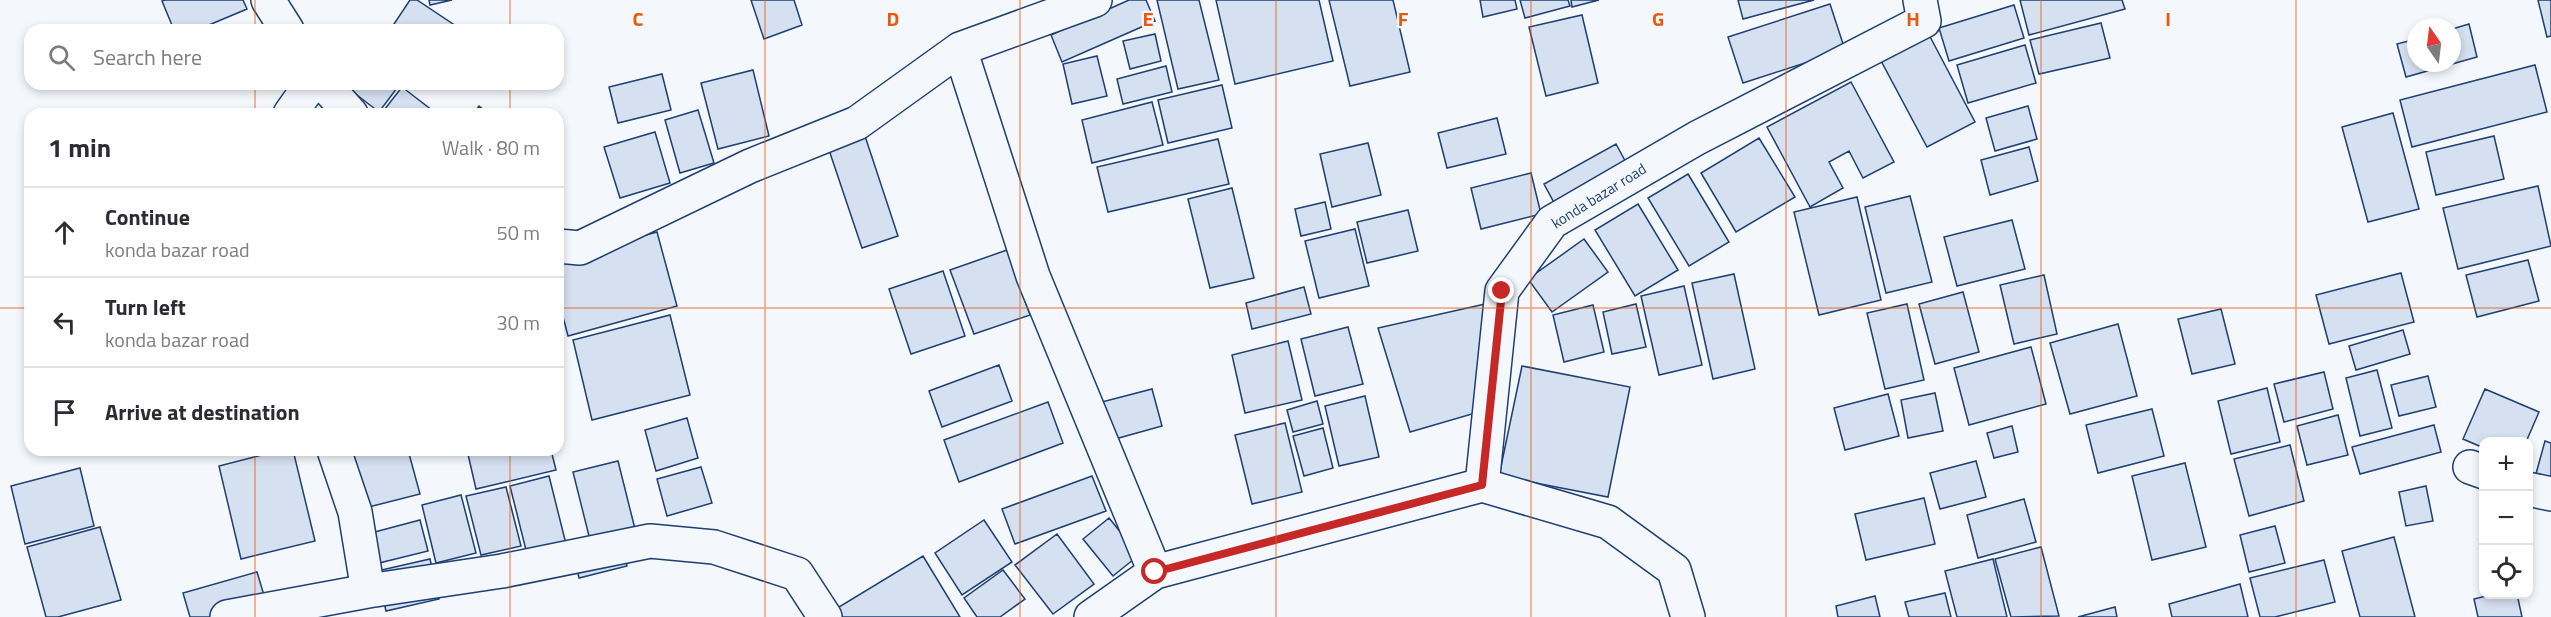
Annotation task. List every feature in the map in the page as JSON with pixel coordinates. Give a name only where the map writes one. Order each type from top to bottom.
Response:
[{"type":"street","points":[[268,0],[283,24]]},
{"type":"street","points":[[564,247],[580,248],[750,166],[857,123],[960,49],[1095,0]]},
{"type":"street","name":"konda bazar road","points":[[1482,485],[1502,291],[1552,222],[1697,138],[1924,21],[1920,0]]},
{"type":"street","points":[[960,49],[1033,276],[1155,572]]},
{"type":"street","points":[[294,108],[307,90]]},
{"type":"street","points":[[329,90],[346,108]]},
{"type":"street","points":[[336,456],[355,512],[368,591]]},
{"type":"street","points":[[1091,617],[1155,572],[1482,485],[1608,522],[1674,570],[1688,617]]},
{"type":"street","points":[[2533,490],[2551,494]]},
{"type":"street","points":[[227,617],[368,591],[502,571],[650,541],[714,547],[797,574],[825,617]]},
{"type":"building","points":[[243,0],[247,9],[211,24],[172,24],[162,1]]},
{"type":"building","points":[[410,0],[417,0],[453,24],[394,24]]},
{"type":"building","points":[[429,0],[452,0],[430,5]]},
{"type":"building","points":[[751,0],[794,0],[802,25],[764,39]]},
{"type":"building","points":[[1129,0],[1146,0],[1155,21],[1062,62],[1051,35]]},
{"type":"building","points":[[1157,0],[1199,0],[1219,80],[1178,89]]},
{"type":"building","points":[[1216,0],[1319,0],[1333,61],[1235,84]]},
{"type":"building","points":[[1329,0],[1393,0],[1410,72],[1350,86]]},
{"type":"building","points":[[1480,0],[1515,0],[1517,9],[1483,17]]},
{"type":"building","points":[[1520,0],[1568,0],[1570,6],[1525,18]]},
{"type":"building","points":[[1571,0],[1599,0],[1572,7]]},
{"type":"building","points":[[1738,0],[1814,0],[1743,19]]},
{"type":"building","points":[[2020,0],[2122,0],[2125,9],[2029,35]]},
{"type":"building","points":[[2538,0],[2551,0],[2551,36],[2547,37]]},
{"type":"building","points":[[1830,4],[1845,50],[1743,83],[1728,37]]},
{"type":"building","points":[[2014,5],[2024,38],[1949,61],[1939,28]]},
{"type":"building","points":[[1582,15],[1598,83],[1546,96],[1529,27]]},
{"type":"building","points":[[2101,23],[2110,58],[2039,74],[2030,40]]},
{"type":"building","points":[[2469,24],[2477,57],[2461,62],[2461,26]]},
{"type":"building","points":[[1927,31],[1975,122],[1927,147],[1879,57]]},
{"type":"building","points":[[1155,34],[1161,61],[1130,69],[1123,41]]},
{"type":"building","points":[[2407,41],[2407,72],[2424,72],[2406,77],[2397,44]]},
{"type":"building","points":[[2025,45],[2036,83],[1968,103],[1957,65]]},
{"type":"building","points":[[1097,56],[1107,96],[1072,104],[1063,64]]},
{"type":"building","points":[[2535,65],[2547,112],[2412,147],[2400,100]]},
{"type":"building","points":[[1166,66],[1172,92],[1123,104],[1117,79]]},
{"type":"building","points":[[753,70],[769,136],[718,149],[701,83]]},
{"type":"building","points":[[662,74],[671,110],[618,123],[609,87]]},
{"type":"building","points":[[1851,82],[1894,162],[1863,178],[1849,151],[1829,162],[1843,188],[1810,207],[1767,127]]},
{"type":"building","points":[[1222,85],[1232,128],[1168,143],[1158,100]]},
{"type":"building","points":[[350,90],[396,90],[382,108],[374,108]]},
{"type":"building","points":[[400,90],[406,90],[429,108],[386,108]]},
{"type":"building","points":[[1152,102],[1163,145],[1092,163],[1082,120]]},
{"type":"building","points":[[2028,106],[2037,139],[1995,151],[1986,118]]},
{"type":"building","points":[[698,110],[714,163],[680,173],[665,120]]},
{"type":"building","points":[[2393,113],[2419,209],[2368,222],[2342,127]]},
{"type":"building","points":[[1497,118],[1506,154],[1447,168],[1438,133]]},
{"type":"building","points":[[655,132],[670,183],[620,198],[604,147]]},
{"type":"building","points":[[864,133],[898,236],[862,248],[827,144]]},
{"type":"building","points":[[2494,136],[2504,179],[2436,195],[2426,152]]},
{"type":"building","points":[[1759,138],[1795,197],[1736,232],[1701,173]]},
{"type":"building","points":[[1218,139],[1229,184],[1108,212],[1097,167]]},
{"type":"building","points":[[1368,143],[1381,195],[1332,207],[1320,154]]},
{"type":"building","points":[[1616,144],[1629,168],[1557,208],[1544,184]]},
{"type":"building","points":[[2029,147],[2038,181],[1990,195],[1981,160]]},
{"type":"building","points":[[1531,173],[1541,214],[1481,229],[1471,188]]},
{"type":"building","points":[[1688,174],[1729,242],[1689,266],[1648,198]]},
{"type":"building","points":[[2538,186],[2551,246],[2458,269],[2443,208]]},
{"type":"building","points":[[1232,188],[1254,278],[1210,288],[1188,199]]},
{"type":"building","points":[[1910,196],[1932,282],[1886,293],[1865,207]]},
{"type":"building","points":[[1857,197],[1881,300],[1819,315],[1794,212]]},
{"type":"building","points":[[1325,202],[1331,229],[1301,236],[1295,209]]},
{"type":"building","points":[[1638,204],[1678,270],[1635,296],[1595,230]]},
{"type":"building","points":[[1408,210],[1418,251],[1367,263],[1357,222]]},
{"type":"building","points":[[2012,220],[2025,269],[1957,286],[1944,237]]},
{"type":"building","points":[[1355,229],[1369,286],[1319,298],[1305,241]]},
{"type":"building","points":[[657,232],[677,306],[568,336],[564,321],[564,257]]},
{"type":"building","points":[[1584,239],[1608,272],[1552,312],[1528,279]]},
{"type":"building","points":[[1007,250],[1030,315],[974,334],[950,270]]},
{"type":"building","points":[[2528,260],[2539,301],[2477,317],[2466,275]]},
{"type":"building","points":[[943,271],[965,336],[911,354],[889,289]]},
{"type":"building","points":[[2401,273],[2414,322],[2329,344],[2316,295]]},
{"type":"building","points":[[1734,274],[1755,369],[1713,379],[1692,283]]},
{"type":"building","points":[[2044,275],[2057,334],[2014,344],[2000,285]]},
{"type":"building","points":[[1684,286],[1702,365],[1659,375],[1641,296]]},
{"type":"building","points":[[1304,287],[1311,314],[1252,329],[1246,303]]},
{"type":"building","points":[[1963,292],[1979,352],[1935,364],[1919,304]]},
{"type":"building","points":[[1494,302],[1479,412],[1410,432],[1378,328]]},
{"type":"building","points":[[1636,304],[1646,347],[1612,354],[1603,312]]},
{"type":"building","points":[[1907,304],[1924,380],[1885,389],[1867,313]]},
{"type":"building","points":[[1593,305],[1604,352],[1564,362],[1553,315]]},
{"type":"building","points":[[2221,309],[2235,364],[2192,374],[2178,319]]},
{"type":"building","points":[[670,315],[690,395],[592,420],[573,340]]},
{"type":"building","points":[[2118,324],[2137,396],[2070,414],[2050,343]]},
{"type":"building","points":[[1348,327],[1363,384],[1315,396],[1301,339]]},
{"type":"building","points":[[2403,330],[2410,354],[2356,370],[2349,346]]},
{"type":"building","points":[[1288,341],[1302,400],[1245,413],[1232,355]]},
{"type":"building","points":[[2031,347],[2046,404],[1969,425],[1954,368]]},
{"type":"building","points":[[999,365],[1012,401],[942,427],[929,391]]},
{"type":"building","points":[[1522,366],[1630,387],[1608,497],[1499,476]]},
{"type":"building","points":[[2377,370],[2392,428],[2360,436],[2346,378]]},
{"type":"building","points":[[2324,372],[2333,409],[2284,422],[2274,384]]},
{"type":"building","points":[[2428,376],[2436,407],[2399,416],[2391,385]]},
{"type":"building","points":[[2267,388],[2280,442],[2231,454],[2218,401]]},
{"type":"building","points":[[1152,389],[1162,426],[1108,441],[1098,403]]},
{"type":"building","points":[[2485,389],[2539,412],[2528,437],[2479,437],[2479,446],[2463,439]]},
{"type":"building","points":[[1935,393],[1943,431],[1908,438],[1901,400]]},
{"type":"building","points":[[1888,394],[1899,436],[1845,450],[1834,408]]},
{"type":"building","points":[[1365,396],[1379,457],[1339,466],[1325,406]]},
{"type":"building","points":[[1317,401],[1323,424],[1293,432],[1287,410]]},
{"type":"building","points":[[1048,402],[1063,443],[959,482],[944,440]]},
{"type":"building","points":[[2152,409],[2164,456],[2098,473],[2086,425]]},
{"type":"building","points":[[2338,415],[2348,455],[2307,465],[2297,426]]},
{"type":"building","points":[[687,418],[698,458],[656,471],[645,430]]},
{"type":"building","points":[[1285,423],[1302,492],[1252,504],[1235,435]]},
{"type":"building","points":[[2434,425],[2441,452],[2360,474],[2352,447]]},
{"type":"building","points":[[2012,426],[2018,452],[1994,458],[1987,433]]},
{"type":"building","points":[[1323,428],[1333,468],[1304,476],[1293,436]]},
{"type":"building","points":[[2545,441],[2551,443],[2551,486],[2534,481]]},
{"type":"building","points":[[2290,445],[2304,501],[2249,516],[2234,459]]},
{"type":"building","points":[[258,456],[294,456],[315,541],[241,559],[219,466]]},
{"type":"building","points":[[343,456],[410,456],[420,494],[357,510]]},
{"type":"building","points":[[468,456],[552,456],[556,470],[476,489]]},
{"type":"building","points":[[618,461],[636,533],[591,544],[573,472]]},
{"type":"building","points":[[1976,461],[1986,497],[1940,509],[1930,473]]},
{"type":"building","points":[[2185,463],[2206,547],[2152,560],[2132,476]]},
{"type":"building","points":[[701,467],[712,503],[667,516],[657,479]]},
{"type":"building","points":[[80,468],[94,526],[25,544],[11,486]]},
{"type":"building","points":[[549,476],[572,568],[533,578],[510,486]]},
{"type":"building","points":[[1092,476],[1106,511],[1015,544],[1002,509]]},
{"type":"building","points":[[2426,486],[2433,521],[2406,526],[2399,492]]},
{"type":"building","points":[[506,487],[521,546],[481,555],[466,496]]},
{"type":"building","points":[[461,495],[476,553],[436,563],[422,505]]},
{"type":"building","points":[[1924,498],[1935,544],[1866,560],[1855,514]]},
{"type":"building","points":[[2024,499],[2036,542],[1978,558],[1967,515]]},
{"type":"building","points":[[1109,518],[1139,555],[1113,576],[1083,539]]},
{"type":"building","points":[[420,520],[428,551],[375,564],[367,534]]},
{"type":"building","points":[[984,520],[1012,562],[962,595],[935,553]]},
{"type":"building","points":[[2275,526],[2285,563],[2249,572],[2240,535]]},
{"type":"building","points":[[100,527],[121,600],[58,617],[46,617],[27,547]]},
{"type":"building","points":[[1057,534],[1094,584],[1053,614],[1015,565]]},
{"type":"building","points":[[2394,537],[2415,617],[2360,617],[2342,551]]},
{"type":"building","points":[[622,544],[627,566],[579,578],[574,556]]},
{"type":"building","points":[[2041,547],[2059,616],[2011,617],[1995,559]]},
{"type":"building","points":[[923,556],[960,617],[838,617],[834,610]]},
{"type":"building","points":[[430,559],[439,599],[386,611],[377,571]]},
{"type":"building","points":[[1993,559],[2007,617],[1957,617],[1945,571]]},
{"type":"building","points":[[2324,560],[2335,602],[2275,617],[2260,617],[2250,578]]},
{"type":"building","points":[[1003,570],[1025,599],[1000,617],[977,617],[964,598]]},
{"type":"building","points":[[257,572],[269,612],[251,617],[190,617],[183,593]]},
{"type":"building","points":[[2240,584],[2248,617],[2172,617],[2169,604]]},
{"type":"building","points":[[1945,593],[1951,617],[1909,617],[1905,602]]},
{"type":"building","points":[[1875,596],[1880,617],[1838,617],[1836,606]]},
{"type":"building","points":[[2474,599],[2518,599],[2522,617],[2478,617]]},
{"type":"building","points":[[2115,607],[2117,617],[2078,617]]},
{"type":"route","points":[[1155,572],[1482,485],[1502,291]]}]
